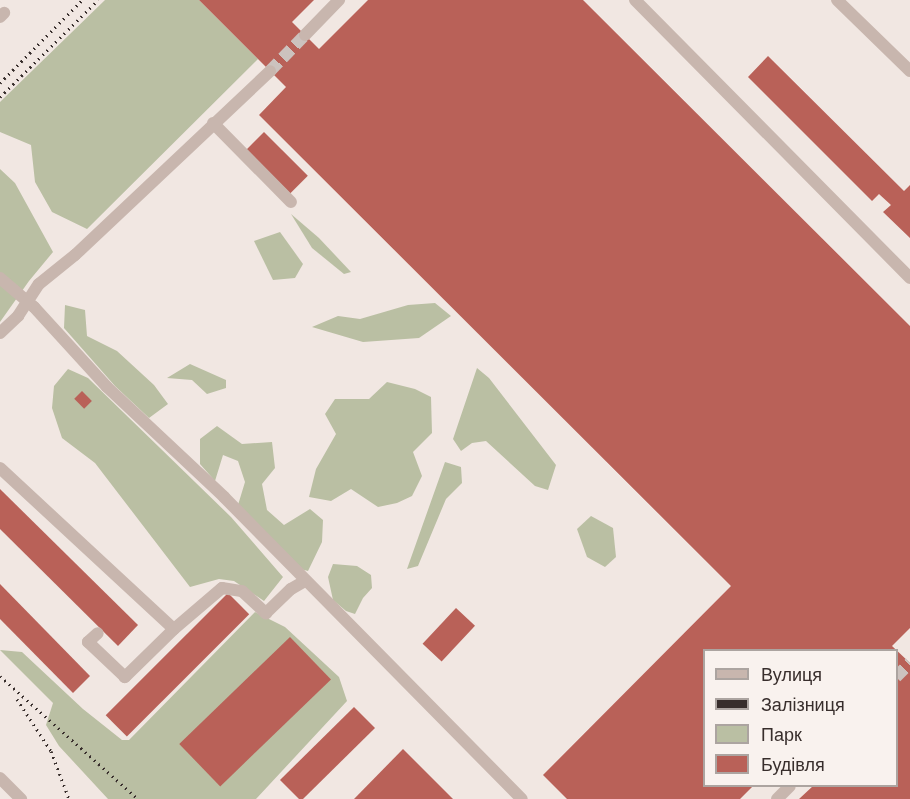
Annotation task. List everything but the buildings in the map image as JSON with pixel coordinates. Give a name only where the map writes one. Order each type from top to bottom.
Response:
[{"type":"street","points":[[305,35],[339,0]]},
{"type":"street","points":[[635,0],[910,278]]},
{"type":"street","points":[[837,0],[910,71]]},
{"type":"street","points":[[0,333],[18,316],[39,284],[75,255],[270,71]]},
{"type":"street","points":[[213,123],[291,202]]},
{"type":"street","points":[[0,278],[26,301],[107,387],[172,447],[522,799]]},
{"type":"street","points":[[0,468],[174,630]]},
{"type":"street","points":[[98,633],[88,642],[125,677],[222,588],[242,591],[266,613],[291,589],[305,581]]},
{"type":"street","points":[[0,778],[21,799]]},
{"type":"street","points":[[777,799],[789,787]]},
{"type":"green space","points":[[105,0],[199,0],[258,59],[87,229],[52,212],[35,182],[31,145],[0,132],[0,102]]},
{"type":"green space","points":[[0,169],[15,183],[53,252],[0,322]]},
{"type":"green space","points":[[291,214],[319,238],[351,272],[344,274],[312,248]]},
{"type":"green space","points":[[280,232],[303,264],[295,278],[273,280],[254,241]]},
{"type":"green space","points":[[435,303],[451,316],[419,338],[363,342],[312,327],[338,316],[360,319],[408,305]]},
{"type":"green space","points":[[65,305],[85,310],[87,336],[117,351],[154,385],[168,404],[149,418],[115,386],[64,328]]},
{"type":"green space","points":[[190,364],[226,380],[226,388],[207,394],[192,380],[167,378]]},
{"type":"green space","points":[[477,368],[489,378],[556,465],[548,490],[535,486],[486,441],[472,443],[461,451],[453,439]]},
{"type":"green space","points":[[68,369],[88,378],[231,517],[283,577],[264,601],[234,581],[219,579],[190,587],[95,463],[62,438],[52,408],[54,386]]},
{"type":"green space","points":[[387,382],[415,389],[431,397],[432,433],[413,452],[422,476],[412,496],[397,503],[378,507],[351,489],[331,501],[309,497],[316,469],[336,434],[325,414],[335,399],[369,399]]},
{"type":"green space","points":[[217,426],[242,444],[272,442],[275,468],[262,484],[267,510],[284,525],[310,509],[323,520],[322,542],[308,571],[297,568],[238,505],[245,482],[238,461],[223,455],[215,481],[200,464],[200,439]]},
{"type":"green space","points":[[445,462],[461,467],[462,483],[446,499],[418,566],[407,569]]},
{"type":"green space","points":[[591,516],[613,528],[616,557],[605,567],[587,557],[577,529]]},
{"type":"green space","points":[[333,564],[357,566],[371,575],[372,588],[363,598],[355,614],[346,611],[333,600],[328,577]]},
{"type":"green space","points":[[255,612],[285,627],[339,677],[347,701],[256,799],[108,799],[59,746],[46,725],[53,703],[0,650],[22,652],[83,709],[122,740],[129,740]]},
{"type":"tunnel","points":[[270,71],[305,35]]},
{"type":"tunnel","points":[[898,675],[910,663]]},
{"type":"railway","points":[[0,83],[82,0]]},
{"type":"railway","points":[[0,97],[98,0]]},
{"type":"railway","points":[[0,676],[138,799]]},
{"type":"railway","points":[[17,699],[51,751],[69,799]]}]
